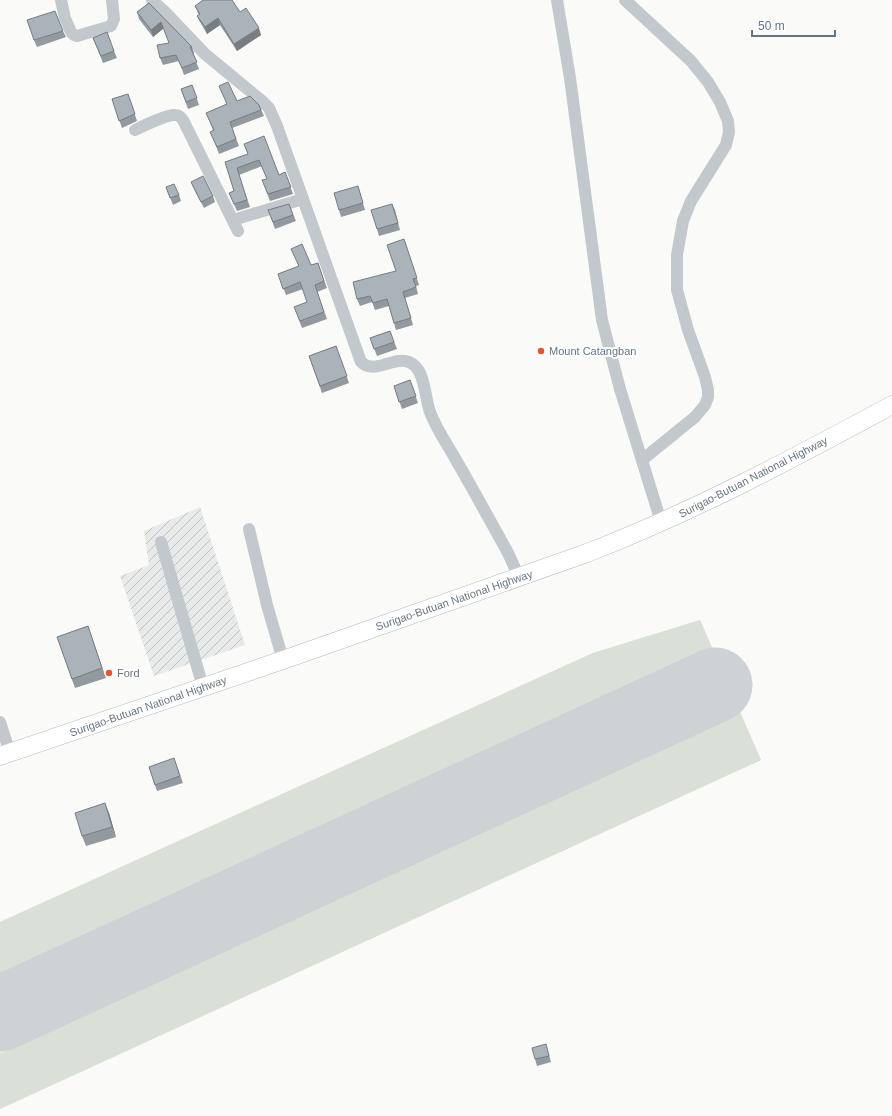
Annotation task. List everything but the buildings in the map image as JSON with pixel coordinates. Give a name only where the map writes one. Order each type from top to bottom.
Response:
[{"type":"highway","name":"Surigao-Butuan National Highway","points":[[5,754],[283,660],[632,536],[725,493],[892,405]]},
{"type":"street","points":[[61,0],[69,28],[74,35],[77,36],[111,26],[114,19],[112,0]]},
{"type":"street","points":[[152,0],[205,54],[256,95],[268,108],[277,126],[361,362],[364,365],[372,367],[395,361],[407,361],[412,363],[418,370],[430,413],[508,553],[519,576]]},
{"type":"street","points":[[557,0],[570,78],[602,320],[620,390],[661,522]]},
{"type":"street","points":[[625,0],[691,61],[708,82],[720,102],[728,121],[729,132],[726,145],[691,201],[683,221],[677,255],[677,290],[688,330],[705,377],[708,398],[705,405],[695,417],[642,460]]},
{"type":"street","points":[[135,130],[170,115],[180,116],[235,226],[303,199]]},
{"type":"street","points":[[248,529],[267,605],[283,660]]},
{"type":"street","points":[[161,542],[203,687]]},
{"type":"street","points":[[0,722],[5,754]]},
{"type":"shaded area","points":[[200,507],[245,645],[154,676],[120,576],[149,565],[144,531]]},
{"type":"shaded area","points":[[700,620],[761,760],[0,1109],[0,922],[593,653]]},
{"type":"shaded area","points":[[700,620],[761,760],[0,1109],[0,1054],[730,718],[699,651],[0,973],[0,922],[593,653]]},
{"type":"runway","points":[[0,1014],[715,685]]},
{"type":"place","name":"Mount Catangban","points":[[541,351]]},
{"type":"place","name":"Ford","points":[[109,673]]}]
